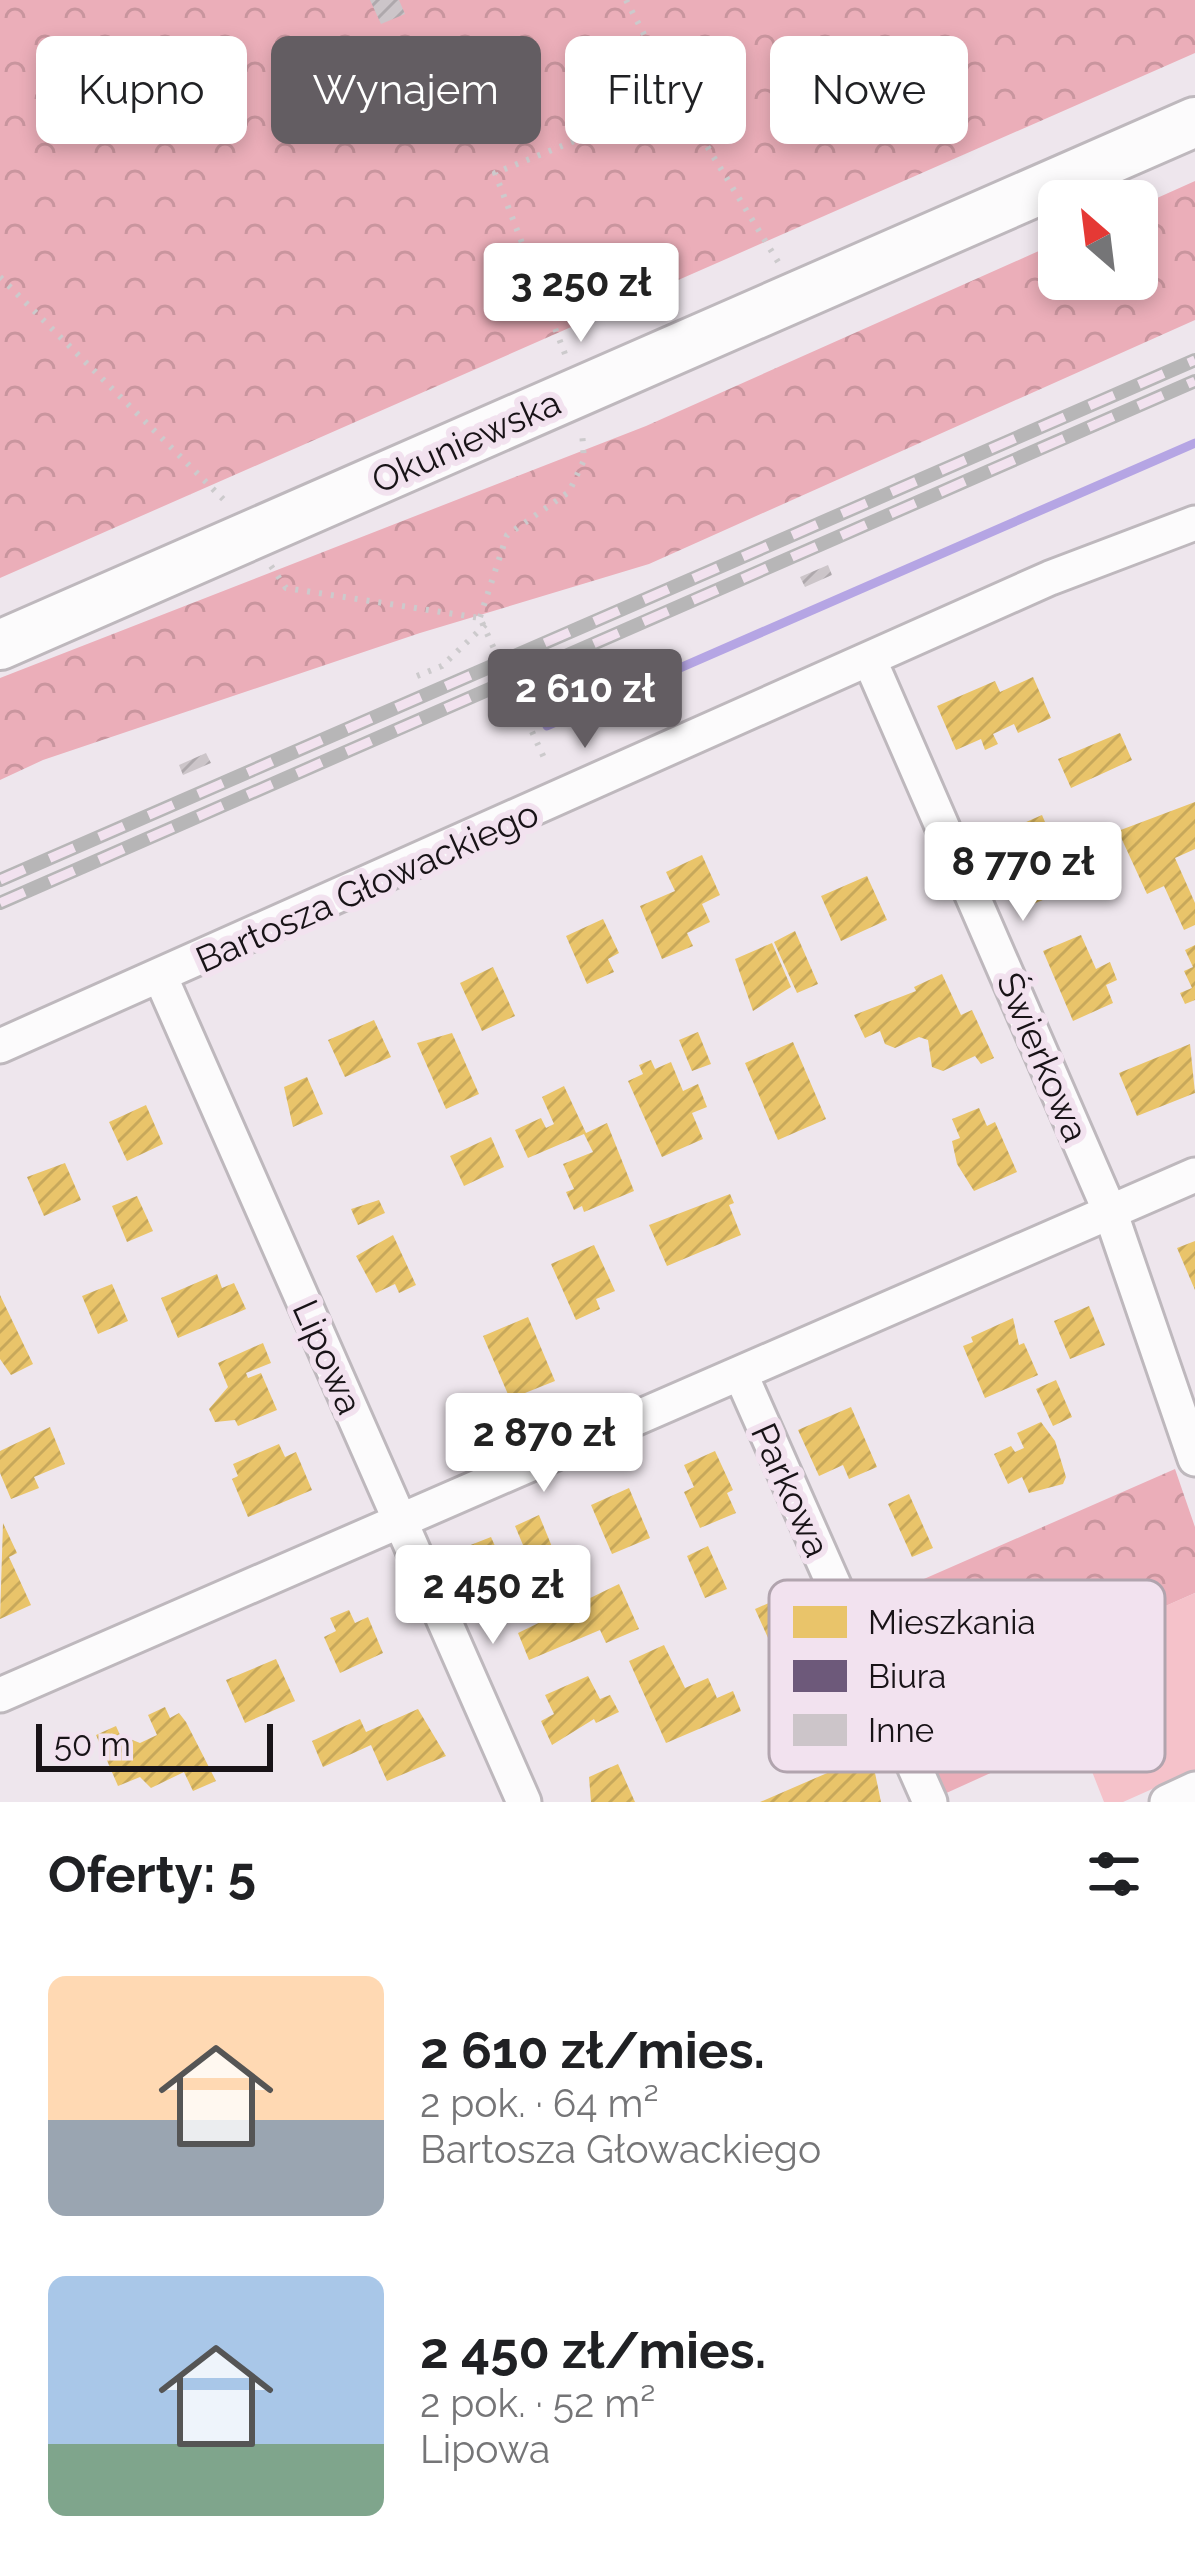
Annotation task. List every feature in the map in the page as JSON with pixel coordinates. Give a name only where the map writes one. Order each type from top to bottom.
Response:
[{"type":"main road","name":"Okuniewska","points":[[0,645],[1195,122]]},
{"type":"street","name":"Bartosza Głowackiego","points":[[0,1046],[871,662],[1050,578],[1195,523]]},
{"type":"street","name":"Świerkowa","points":[[871,662],[1111,1214],[1195,1459]]},
{"type":"street","name":"Lipowa","points":[[161,978],[524,1802]]},
{"type":"street","points":[[0,1695],[1195,1175]]},
{"type":"street","name":"Parkowa","points":[[740,1375],[831,1580]]},
{"type":"street","name":"Parkowa","points":[[917,1772],[930,1802]]},
{"type":"street","points":[[1167,1802],[1195,1789]]},
{"type":"path","points":[[626,0],[645,36]]},
{"type":"path","points":[[417,676],[442,665],[483,621],[507,535],[569,492],[584,460],[580,391],[495,173],[567,144]]},
{"type":"path","points":[[706,144],[798,293]]},
{"type":"path","points":[[0,277],[256,533],[277,580],[286,587],[483,621]]},
{"type":"path","points":[[483,621],[545,760]]},
{"type":"path","points":[[526,716],[568,676],[594,664]]},
{"type":"green space","points":[[0,0],[1195,0],[1195,53],[0,578]]},
{"type":"green space","points":[[1195,181],[1195,320],[649,564],[420,633],[43,760],[0,780],[0,678],[646,426],[1038,251],[1038,300],[1158,300],[1158,198]]},
{"type":"green space","points":[[1175,1469],[1195,1527],[1195,1593],[1165,1606],[1165,1580],[922,1580]]},
{"type":"green space","points":[[932,1772],[993,1772],[942,1795]]},
{"type":"shaded area","points":[[1195,1593],[1195,1770],[1123,1802],[1104,1802],[1092,1772],[1165,1772],[1165,1606]]},
{"type":"building: Mieszkania","points":[[1033,677],[1051,718],[1018,733],[1014,724],[993,734],[998,744],[985,750],[981,739],[956,750],[937,706],[995,681],[1000,692]]},
{"type":"building: Mieszkania","points":[[1120,733],[1132,760],[1071,788],[1058,759]]},
{"type":"building: Mieszkania","points":[[1195,802],[1195,849],[1175,858],[1195,903],[1195,925],[1184,930],[1164,886],[1147,894],[1118,831]]},
{"type":"building: Mieszkania","points":[[1042,815],[1073,887],[1024,908],[1002,857],[1016,852],[1006,831]]},
{"type":"building: Mieszkania","points":[[702,855],[720,895],[702,904],[710,922],[687,933],[693,946],[662,959],[640,906],[675,891],[666,872]]},
{"type":"building: Mieszkania","points":[[867,876],[887,920],[841,941],[821,896]]},
{"type":"building: Mieszkania","points":[[603,919],[619,953],[608,959],[614,972],[587,984],[566,936]]},
{"type":"building: Mieszkania","points":[[795,931],[818,984],[797,993],[774,942]]},
{"type":"building: Mieszkania","points":[[1081,935],[1096,969],[1110,962],[1117,980],[1106,985],[1113,1003],[1073,1021],[1043,951]]},
{"type":"building: Mieszkania","points":[[772,943],[791,987],[753,1011],[735,959]]},
{"type":"building: Mieszkania","points":[[1195,945],[1195,1000],[1185,1004],[1180,993],[1192,988],[1184,971],[1193,967],[1185,950]]},
{"type":"building: Mieszkania","points":[[493,967],[515,1016],[482,1031],[460,983]]},
{"type":"building: Mieszkania","points":[[942,974],[961,1015],[972,1010],[994,1058],[981,1064],[975,1056],[943,1071],[932,1067],[928,1040],[919,1037],[895,1048],[885,1044],[880,1031],[865,1038],[854,1015],[916,991],[914,987]]},
{"type":"building: Mieszkania","points":[[374,1020],[391,1057],[345,1077],[328,1040]]},
{"type":"building: Mieszkania","points":[[698,1032],[711,1064],[692,1071],[679,1040]]},
{"type":"building: Mieszkania","points":[[452,1033],[479,1094],[446,1109],[417,1043]]},
{"type":"building: Mieszkania","points":[[793,1042],[826,1119],[778,1140],[745,1063]]},
{"type":"building: Mieszkania","points":[[1190,1044],[1195,1093],[1137,1116],[1119,1073]]},
{"type":"building: Mieszkania","points":[[651,1060],[655,1069],[671,1062],[683,1091],[698,1084],[707,1107],[692,1113],[703,1139],[662,1157],[628,1081],[643,1074],[639,1065]]},
{"type":"building: Mieszkania","points":[[307,1077],[323,1114],[293,1127],[284,1087]]},
{"type":"building: Mieszkania","points":[[564,1086],[586,1133],[607,1123],[634,1191],[584,1212],[582,1206],[574,1210],[566,1192],[574,1189],[563,1164],[593,1152],[584,1134],[528,1158],[515,1130],[541,1118],[546,1128],[554,1124],[542,1097]]},
{"type":"building: Mieszkania","points":[[146,1105],[163,1144],[127,1161],[109,1122]]},
{"type":"building: Mieszkania","points":[[979,1108],[987,1126],[995,1122],[1017,1172],[974,1191],[957,1164],[952,1141],[960,1138],[952,1119]]},
{"type":"building: Mieszkania","points":[[491,1137],[504,1167],[464,1186],[450,1156]]},
{"type":"building: Mieszkania","points":[[65,1163],[81,1200],[44,1216],[27,1177]]},
{"type":"building: Mieszkania","points":[[730,1194],[734,1203],[729,1205],[741,1235],[667,1266],[649,1225]]},
{"type":"building: Mieszkania","points":[[137,1196],[153,1231],[127,1242],[112,1206]]},
{"type":"building: Mieszkania","points":[[379,1200],[385,1213],[358,1225],[351,1209]]},
{"type":"building: Mieszkania","points":[[393,1235],[416,1285],[399,1293],[395,1284],[376,1293],[356,1256]]},
{"type":"building: Mieszkania","points":[[1195,1241],[1195,1290],[1177,1248]]},
{"type":"building: Mieszkania","points":[[594,1245],[615,1291],[596,1299],[600,1309],[576,1320],[551,1264]]},
{"type":"building: Mieszkania","points":[[217,1274],[222,1288],[234,1283],[246,1309],[178,1338],[161,1298]]},
{"type":"building: Mieszkania","points":[[112,1284],[128,1321],[98,1334],[82,1296]]},
{"type":"building: Mieszkania","points":[[0,1295],[33,1364],[11,1375],[0,1359]]},
{"type":"building: Mieszkania","points":[[1089,1306],[1105,1345],[1070,1359],[1054,1321]]},
{"type":"building: Mieszkania","points":[[528,1317],[555,1381],[510,1399],[483,1336]]},
{"type":"building: Mieszkania","points":[[1013,1318],[1019,1345],[1024,1343],[1038,1375],[985,1398],[963,1346],[973,1342],[971,1337]]},
{"type":"building: Mieszkania","points":[[263,1343],[271,1363],[246,1373],[248,1378],[261,1373],[277,1410],[238,1426],[235,1420],[215,1422],[209,1409],[228,1387],[218,1363]]},
{"type":"building: Mieszkania","points":[[1056,1380],[1072,1417],[1053,1426],[1036,1389]]},
{"type":"building: Mieszkania","points":[[851,1407],[877,1467],[849,1479],[843,1465],[819,1476],[798,1430]]},
{"type":"building: Mieszkania","points":[[1041,1422],[1055,1441],[1066,1477],[1063,1484],[1029,1493],[1022,1477],[1008,1484],[994,1454],[1011,1446],[1015,1452],[1024,1448],[1017,1433]]},
{"type":"building: Mieszkania","points":[[50,1427],[65,1464],[34,1477],[39,1488],[11,1499],[0,1473],[0,1451]]},
{"type":"building: Mieszkania","points":[[279,1444],[285,1457],[296,1452],[312,1490],[248,1517],[232,1479],[238,1476],[233,1464]]},
{"type":"building: Mieszkania","points":[[715,1451],[733,1490],[727,1493],[736,1513],[700,1528],[684,1492],[694,1487],[684,1465]]},
{"type":"building: Mieszkania","points":[[629,1488],[650,1538],[612,1554],[591,1505]]},
{"type":"building: Mieszkania","points":[[909,1494],[933,1548],[912,1557],[888,1504]]},
{"type":"building: Mieszkania","points":[[539,1515],[557,1559],[532,1570],[538,1584],[522,1591],[529,1608],[494,1623],[463,1548],[491,1537],[499,1555],[523,1545],[515,1526]]},
{"type":"building: Mieszkania","points":[[3,1523],[17,1553],[9,1557],[31,1605],[0,1619]]},
{"type":"building: Mieszkania","points":[[708,1546],[727,1589],[705,1598],[687,1556]]},
{"type":"building: Mieszkania","points":[[619,1584],[639,1629],[606,1643],[600,1630],[529,1660],[518,1633]]},
{"type":"building: Mieszkania","points":[[769,1603],[769,1640],[755,1609]]},
{"type":"building: Mieszkania","points":[[349,1610],[355,1623],[368,1617],[383,1653],[340,1673],[324,1637],[336,1631],[330,1618]]},
{"type":"building: Mieszkania","points":[[664,1645],[685,1688],[708,1678],[717,1698],[733,1691],[741,1711],[666,1743],[629,1661]]},
{"type":"building: Mieszkania","points":[[276,1659],[295,1701],[245,1723],[226,1680]]},
{"type":"building: Mieszkania","points":[[588,1676],[600,1699],[610,1695],[619,1712],[596,1723],[594,1719],[552,1745],[541,1721],[554,1714],[545,1695]]},
{"type":"building: Mieszkania","points":[[165,1707],[170,1718],[179,1713],[186,1722],[216,1781],[193,1791],[184,1772],[151,1788],[140,1777],[118,1786],[96,1735],[116,1726],[120,1735],[140,1743],[157,1735],[148,1715]]},
{"type":"building: Mieszkania","points":[[418,1709],[446,1756],[387,1781],[371,1745],[323,1767],[312,1741],[360,1719],[366,1732]]},
{"type":"building: Mieszkania","points":[[618,1764],[635,1802],[591,1802],[589,1777]]},
{"type":"building: Mieszkania","points":[[830,1772],[875,1772],[881,1802],[760,1802]]},
{"type":"building: Inne","points":[[370,0],[399,0],[405,14],[381,24]]},
{"type":"building: Inne","points":[[828,565],[832,575],[805,587],[800,577]]},
{"type":"building: Inne","points":[[206,753],[211,763],[183,775],[179,765]]},
{"type":"waterway","points":[[547,726],[1195,443]]},
{"type":"railway","points":[[0,880],[1195,360]]},
{"type":"railway","points":[[0,903],[1195,381]]}]
